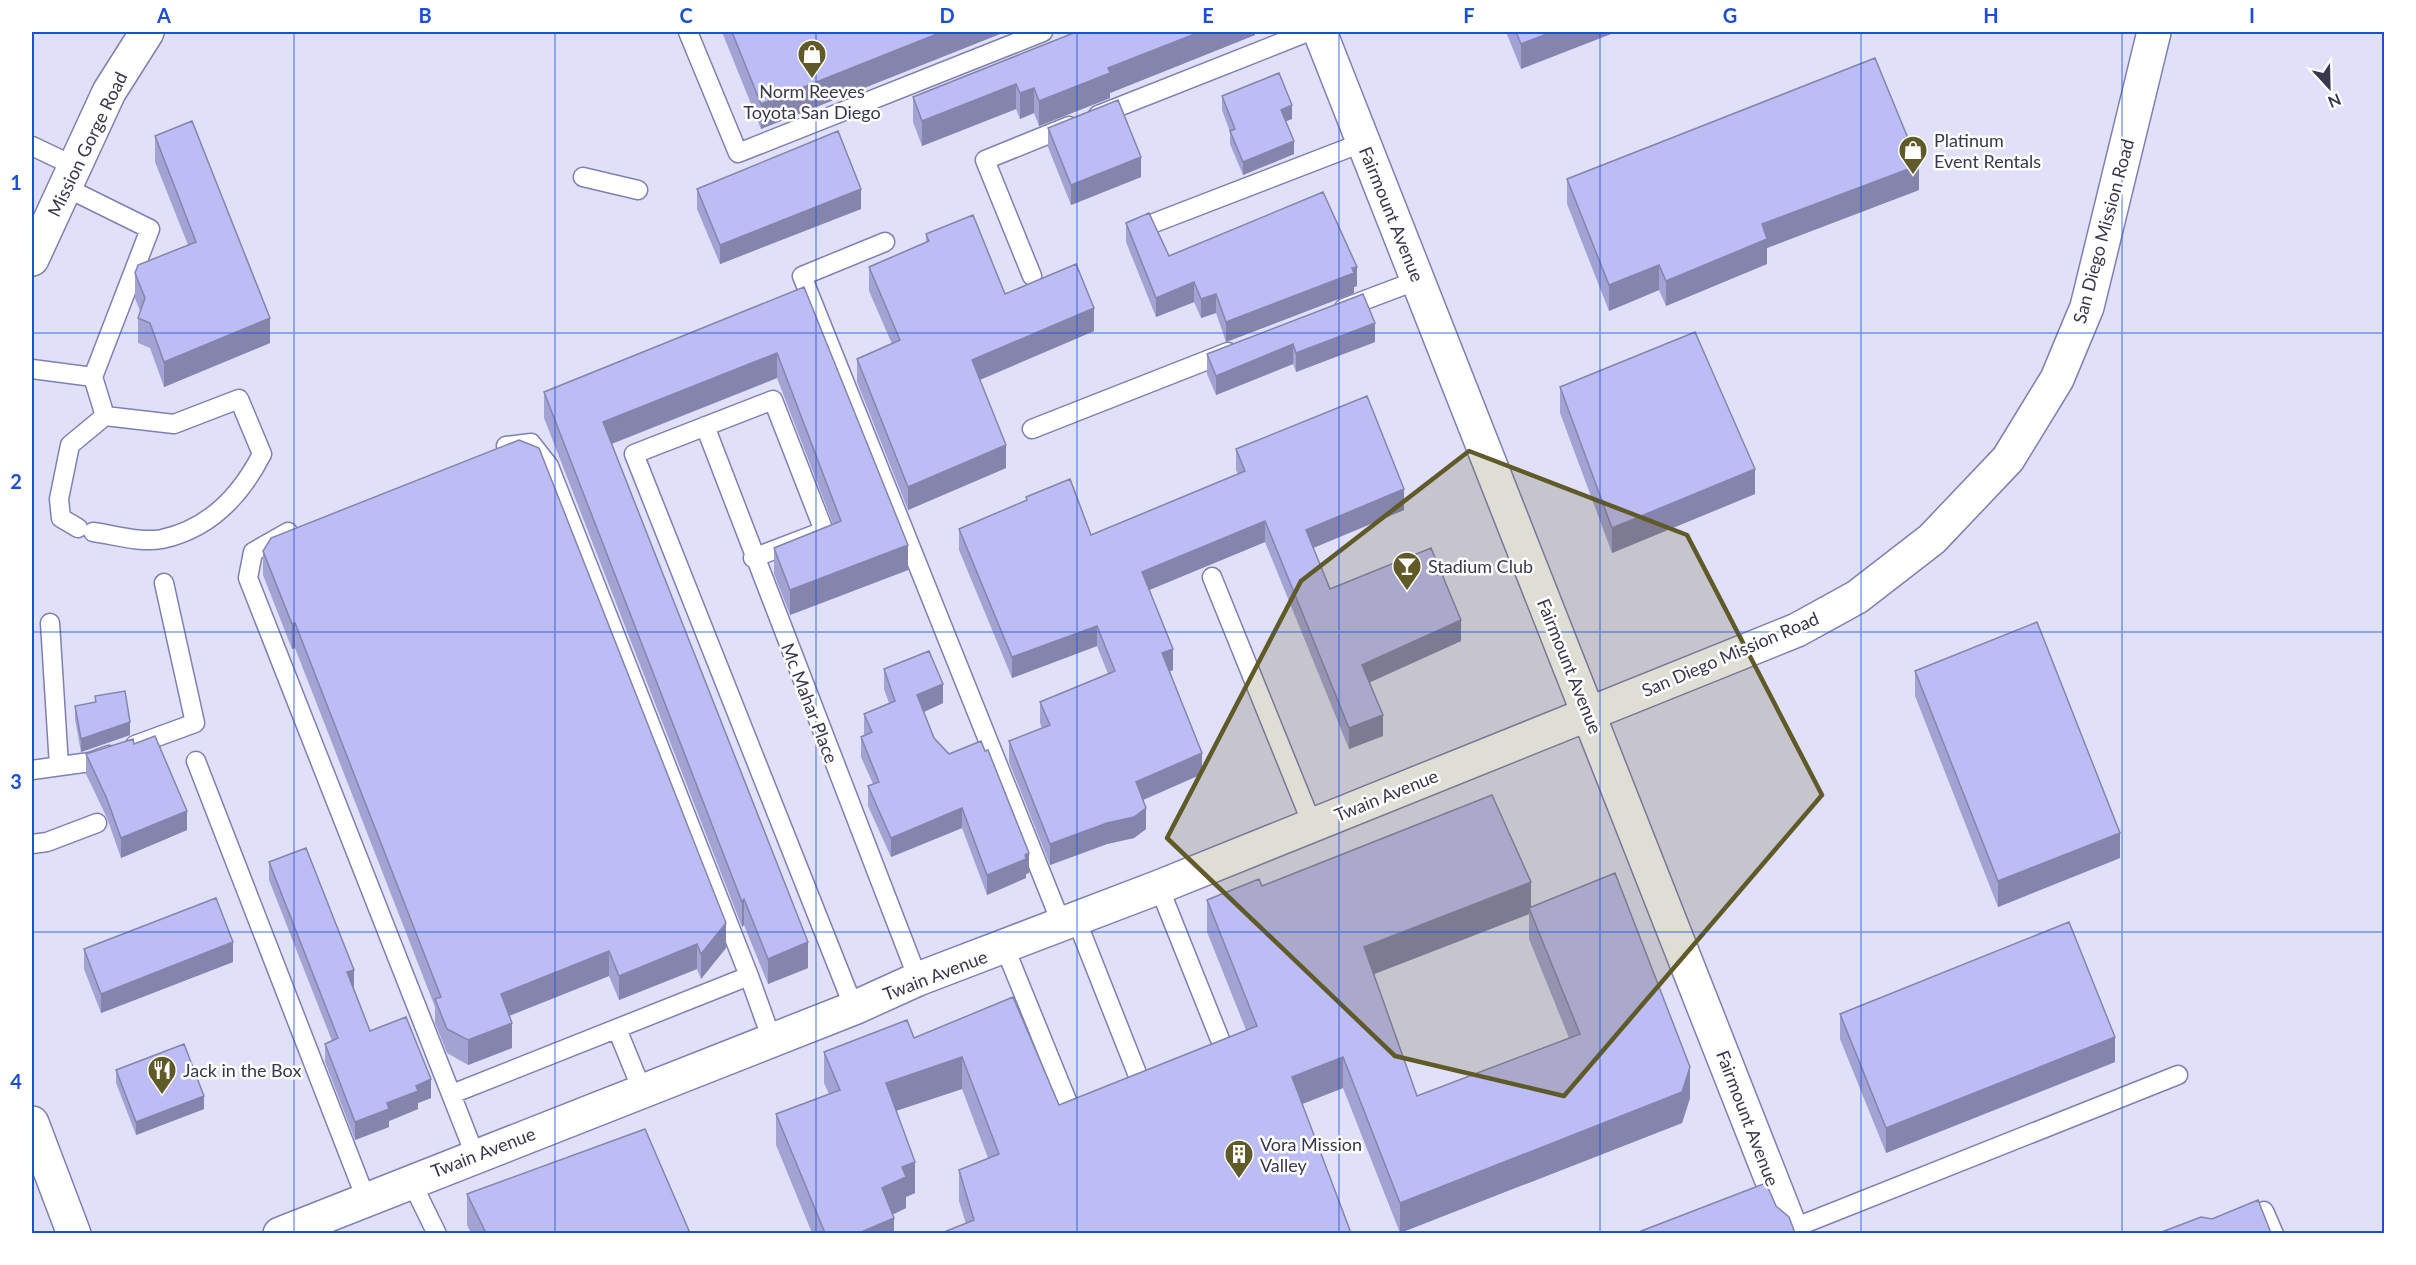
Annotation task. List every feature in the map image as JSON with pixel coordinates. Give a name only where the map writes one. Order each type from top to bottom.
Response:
[{"type":"main road","name":"Mission Gorge Road","points":[[32,259],[109,92],[147,32]]},
{"type":"main road","name":"Fairmount Avenue","points":[[1320,32],[1792,1231]]},
{"type":"main road","name":"San Diego Mission Road","points":[[1589,713],[1797,630],[1857,597],[1932,540],[2008,459],[2056,379],[2087,307],[2154,32]]},
{"type":"main road","name":"Twain Avenue","points":[[280,1233],[854,1008],[918,979],[1005,948],[1159,887],[1589,713]]},
{"type":"main road","points":[[32,1123],[74,1233]]},
{"type":"lane","points":[[688,32],[738,153],[1043,32]]},
{"type":"lane","points":[[1032,276],[985,160],[1308,32]]},
{"type":"lane","points":[[1154,223],[1364,142]]},
{"type":"lane","points":[[32,146],[70,177],[150,229],[93,377],[105,417]]},
{"type":"lane","points":[[583,177],[638,190]]},
{"type":"lane","points":[[885,242],[802,276],[1069,922],[1142,1086]]},
{"type":"lane","points":[[1326,314],[1418,280]]},
{"type":"lane","points":[[1032,429],[1240,347]]},
{"type":"lane","points":[[32,369],[93,377]]},
{"type":"lane","points":[[239,399],[262,454],[242,488],[213,518],[191,528],[162,539],[85,530],[61,518],[59,499],[70,445],[105,417],[174,424],[239,399]]},
{"type":"lane","points":[[753,558],[824,531],[773,400],[634,454],[854,1008]]},
{"type":"lane","name":"Mc Mahar Place","points":[[705,426],[753,558],[918,979]]},
{"type":"lane","points":[[492,451],[531,443],[549,466],[772,1040]]},
{"type":"lane","points":[[305,526],[253,552],[248,578],[476,1155]]},
{"type":"lane","points":[[1212,577],[1312,824]]},
{"type":"lane","points":[[32,770],[90,762],[195,723],[164,583]]},
{"type":"lane","points":[[50,623],[58,766]]},
{"type":"lane","points":[[195,761],[366,1199]]},
{"type":"lane","points":[[32,844],[47,842],[97,823]]},
{"type":"lane","points":[[1159,887],[1225,1052],[1194,1064]]},
{"type":"lane","points":[[1005,948],[1072,1113],[1102,1101]]},
{"type":"lane","points":[[452,1094],[749,976]]},
{"type":"lane","points":[[617,1029],[642,1090]]},
{"type":"lane","points":[[1792,1231],[2178,1075]]},
{"type":"lane","points":[[1122,1093],[1162,1077]]},
{"type":"lane","points":[[411,1180],[437,1233]]},
{"type":"lane","points":[[2208,1233],[2264,1211],[2274,1233]]},
{"type":"highlighted area","points":[[1469,451],[1687,535],[1822,795],[1564,1096],[1395,1056],[1167,838],[1301,581]]},
{"type":"building","points":[[732,32],[942,32],[761,104]]},
{"type":"building","points":[[1076,32],[1200,32],[1108,68],[1110,73],[1039,101],[1034,88],[1020,93],[1016,84],[922,121],[913,97]]},
{"type":"building","points":[[1516,32],[1552,32],[1521,44]]},
{"type":"building","points":[[1875,58],[1919,165],[1762,224],[1767,239],[1666,281],[1659,265],[1609,285],[1567,179]]},
{"type":"building","points":[[1279,73],[1292,105],[1281,110],[1294,141],[1243,162],[1230,131],[1235,129],[1222,96]]},
{"type":"building","points":[[1118,100],[1141,157],[1071,185],[1048,128]]},
{"type":"building","points":[[192,121],[270,318],[164,362],[150,323],[138,318],[145,298],[135,273],[138,265],[196,242],[155,136]]},
{"type":"building","points":[[838,131],[861,189],[720,245],[697,189]]},
{"type":"building","points":[[1323,192],[1357,267],[1352,268],[1354,273],[1226,322],[1216,294],[1201,299],[1194,282],[1156,298],[1126,223],[1149,213],[1169,256]]},
{"type":"building","points":[[973,215],[1005,294],[1076,264],[1094,308],[972,360],[1006,445],[908,487],[857,359],[900,340],[869,267],[929,241],[926,234]]},
{"type":"building","points":[[804,287],[908,545],[790,590],[774,548],[841,521],[777,353],[603,422],[808,942],[768,959],[744,899],[742,902],[544,392]]},
{"type":"building","points":[[1363,294],[1375,323],[1296,353],[1293,344],[1216,376],[1207,354]]},
{"type":"building","points":[[1695,332],[1755,469],[1612,528],[1560,387]]},
{"type":"building","points":[[1367,396],[1404,489],[1306,530],[1330,589],[1431,548],[1461,620],[1362,665],[1383,715],[1349,728],[1265,521],[1142,572],[1173,649],[1162,653],[1202,753],[1136,782],[1146,808],[1134,817],[1107,823],[1050,844],[1009,741],[1050,725],[1040,702],[1115,671],[1097,626],[1012,657],[959,529],[1070,479],[1091,535],[1245,471],[1236,449]]},
{"type":"building","points":[[519,440],[539,448],[726,923],[701,954],[697,944],[619,976],[609,951],[501,994],[512,1023],[468,1040],[447,1029],[435,999],[441,997],[295,623],[292,624],[263,551],[271,538]]},
{"type":"building","points":[[2037,622],[2120,833],[1998,881],[1915,671]]},
{"type":"building","points":[[929,651],[943,684],[917,695],[934,738],[949,754],[981,741],[985,751],[988,750],[1029,853],[1025,855],[1026,859],[987,875],[962,808],[891,838],[868,786],[879,782],[861,737],[872,732],[864,714],[895,701],[884,669]]},
{"type":"building","points":[[125,691],[130,722],[81,739],[75,706],[96,702],[95,696]]},
{"type":"building","points":[[155,736],[187,811],[121,838],[107,799],[86,754],[133,739],[134,744]]},
{"type":"building","points":[[1492,795],[1531,882],[1364,947],[1417,1096],[1580,1034],[1529,908],[1615,873],[1690,1067],[1682,1092],[1400,1203],[1343,1057],[1292,1077],[1351,1233],[945,1233],[974,1220],[959,1170],[999,1154],[962,1057],[886,1083],[915,1162],[902,1167],[906,1177],[882,1188],[894,1218],[859,1233],[825,1233],[776,1114],[840,1090],[824,1052],[907,1020],[914,1038],[1013,997],[1059,1105],[1257,1026],[1207,900],[1259,879],[1262,886]]},
{"type":"building","points":[[306,848],[354,970],[347,972],[370,1031],[406,1017],[431,1079],[416,1086],[418,1091],[387,1103],[389,1109],[355,1122],[325,1044],[338,1038],[269,862]]},
{"type":"building","points":[[216,898],[233,942],[101,994],[84,949]]},
{"type":"building","points":[[2069,922],[2115,1037],[1886,1128],[1840,1014]]},
{"type":"building","points":[[184,1044],[204,1096],[136,1122],[116,1070]]},
{"type":"building","points":[[645,1129],[690,1233],[486,1233],[467,1194]]},
{"type":"building","points":[[1766,1183],[1776,1206],[1789,1217],[1795,1233],[1636,1233]]},
{"type":"building","points":[[2258,1200],[2271,1233],[2159,1233],[2201,1217],[2212,1219]]},
{"type":"place","name":"Norm Reeves Toyota San Diego","points":[[812,80]]},
{"type":"place","name":"Platinum Event Rentals","points":[[1913,176]]},
{"type":"place","name":"Stadium Club","points":[[1407,592]]},
{"type":"place","name":"Jack in the Box","points":[[162,1096]]},
{"type":"place","name":"Vora Mission Valley","points":[[1239,1180]]}]
